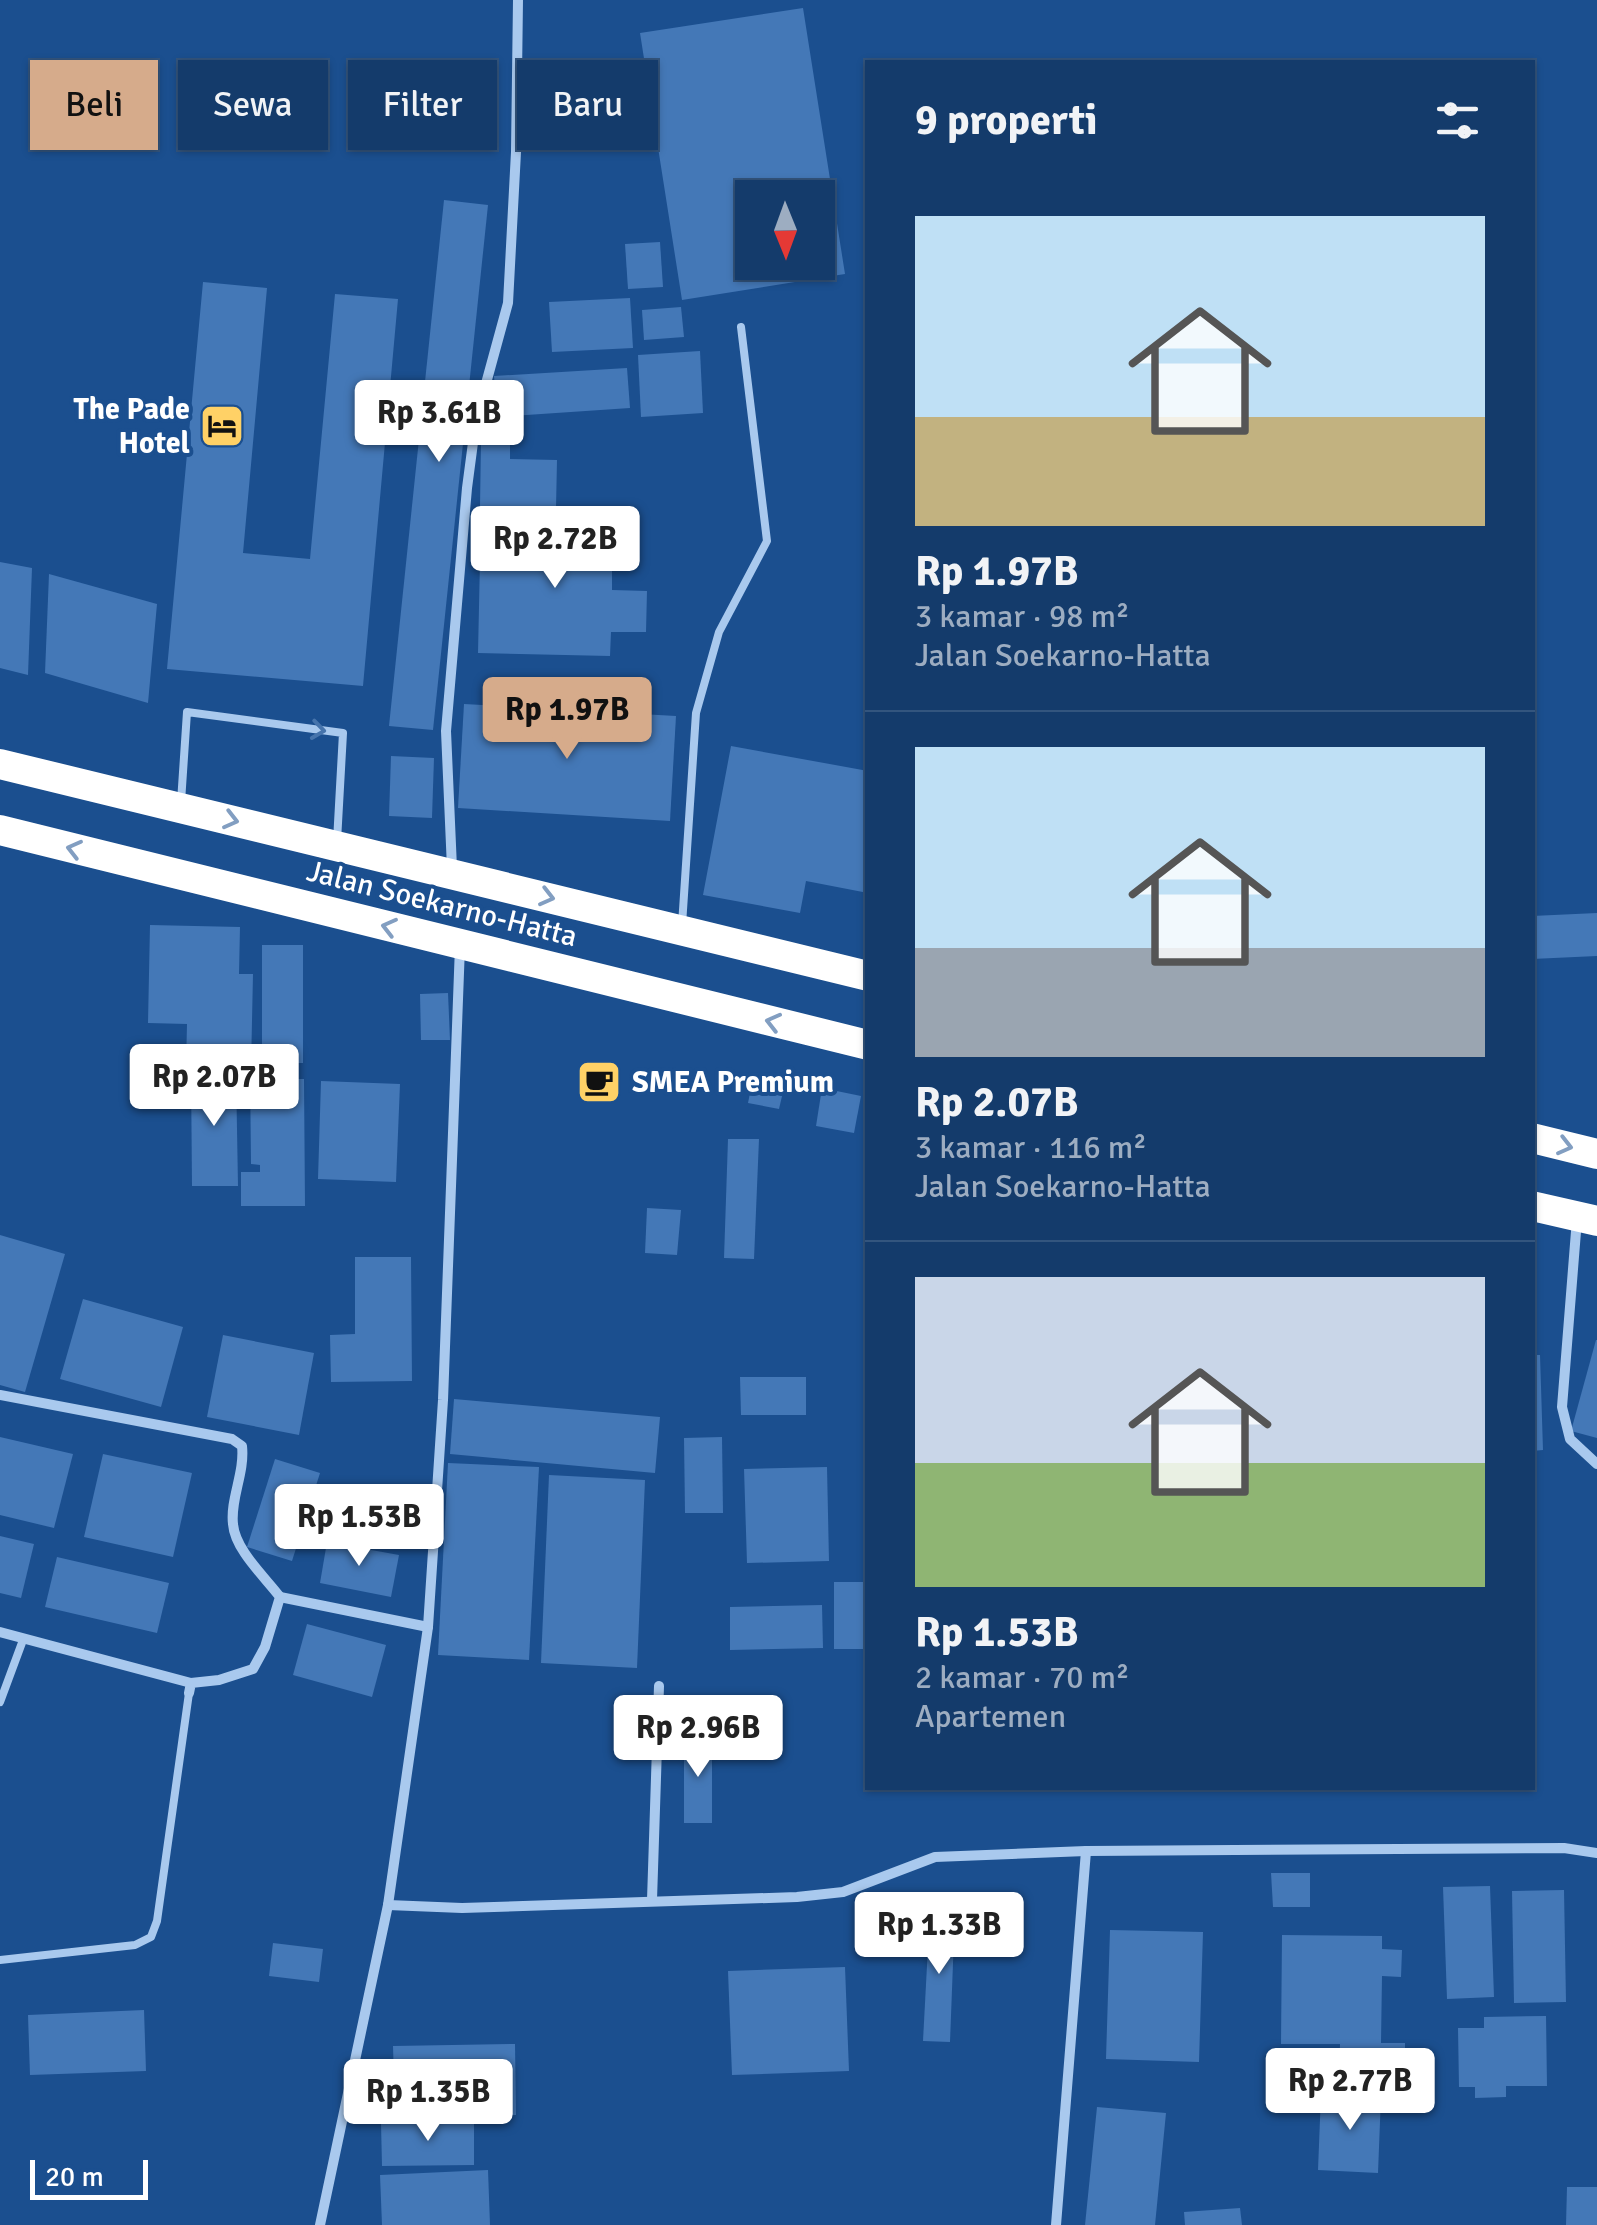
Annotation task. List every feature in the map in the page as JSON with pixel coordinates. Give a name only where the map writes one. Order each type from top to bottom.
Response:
[{"type":"highway","name":"Jalan Soekarno-Hatta","points":[[0,764],[865,975]]},
{"type":"highway","name":"Jalan Soekarno-Hatta","points":[[0,830],[865,1045]]},
{"type":"highway","points":[[1535,1139],[1597,1154]]},
{"type":"highway","points":[[1535,1207],[1587,1219]]},
{"type":"street","points":[[452,874],[446,731],[474,437],[508,303],[516,152],[518,0]]},
{"type":"street","points":[[320,2225],[388,1905],[428,1628],[443,1400],[460,945]]},
{"type":"street","points":[[1587,1219],[1562,1408],[1570,1439],[1597,1464]]},
{"type":"street","points":[[0,1395],[232,1438],[242,1446],[244,1462],[232,1524],[239,1543],[280,1596],[428,1628]]},
{"type":"street","points":[[0,1632],[190,1688],[253,1668],[265,1647],[280,1596]]},
{"type":"street","points":[[652,1900],[659,1686]]},
{"type":"street","points":[[388,1905],[462,1908],[797,1897],[843,1892],[934,1858],[1086,1851],[1564,1848],[1597,1853]]},
{"type":"street","points":[[1056,2225],[1086,1851]]},
{"type":"lane","points":[[682,930],[696,713],[719,632],[767,541],[741,328]]},
{"type":"lane","points":[[180,808],[188,712],[343,733],[336,846]]},
{"type":"lane","points":[[0,1702],[24,1640]]},
{"type":"lane","points":[[0,1960],[135,1946],[151,1937],[157,1921],[190,1688]]},
{"type":"building","points":[[803,8],[830,180],[735,180],[735,280],[807,280],[682,300],[658,147],[658,60],[644,60],[640,33]]},
{"type":"building","points":[[444,200],[488,205],[433,730],[389,726]]},
{"type":"building","points":[[835,211],[845,274],[835,276]]},
{"type":"building","points":[[660,242],[663,287],[628,289],[625,244]]},
{"type":"building","name":"The Pade Hotel","points":[[203,282],[267,288],[243,553],[310,559],[335,294],[398,299],[363,686],[167,669]]},
{"type":"building","points":[[630,298],[633,348],[552,352],[549,302]]},
{"type":"building","points":[[681,307],[684,337],[644,340],[642,310]]},
{"type":"building","points":[[700,351],[703,413],[641,417],[638,355]]},
{"type":"building","points":[[627,368],[630,408],[497,417],[494,376]]},
{"type":"building","points":[[481,441],[510,442],[510,459],[557,460],[556,508],[480,507]]},
{"type":"building","points":[[506,512],[555,513],[554,528],[623,530],[622,566],[612,565],[612,590],[647,591],[646,632],[611,632],[610,656],[478,653],[480,560],[505,561]]},
{"type":"building","points":[[0,562],[32,568],[28,675],[0,668]]},
{"type":"building","points":[[49,574],[157,604],[148,703],[45,673]]},
{"type":"building","points":[[464,704],[676,716],[670,821],[458,808]]},
{"type":"building","points":[[731,746],[865,770],[865,892],[806,881],[800,913],[703,895]]},
{"type":"building","points":[[391,756],[434,758],[432,818],[389,816]]},
{"type":"building","points":[[1597,913],[1597,956],[1535,959],[1535,916]]},
{"type":"building","points":[[150,925],[240,927],[239,974],[253,974],[251,1068],[186,1067],[187,1024],[148,1023]]},
{"type":"building","points":[[262,945],[303,945],[303,1063],[262,1063]]},
{"type":"building","points":[[448,993],[450,1040],[421,1040],[420,994]]},
{"type":"building","points":[[250,1070],[287,1070],[287,1079],[304,1079],[305,1206],[241,1206],[241,1172],[260,1172],[260,1165],[251,1164]]},
{"type":"building","points":[[191,1072],[236,1072],[238,1186],[192,1186]]},
{"type":"building","points":[[754,1073],[786,1079],[779,1109],[748,1103]]},
{"type":"building","points":[[321,1081],[400,1084],[396,1182],[318,1179]]},
{"type":"building","points":[[822,1088],[861,1096],[854,1133],[816,1126]]},
{"type":"building","points":[[728,1139],[759,1139],[754,1259],[724,1258]]},
{"type":"building","points":[[647,1208],[681,1210],[677,1255],[645,1253]]},
{"type":"building","points":[[0,1235],[65,1254],[25,1392],[0,1385]]},
{"type":"building","points":[[355,1257],[411,1257],[412,1381],[331,1382],[330,1335],[355,1334]]},
{"type":"building","points":[[83,1299],[183,1327],[161,1407],[60,1379]]},
{"type":"building","points":[[223,1335],[314,1353],[299,1435],[207,1417]]},
{"type":"building","points":[[1597,1340],[1597,1438],[1571,1431]]},
{"type":"building","points":[[1535,1355],[1540,1355],[1543,1450],[1535,1451]]},
{"type":"building","points":[[740,1377],[806,1377],[806,1415],[741,1415]]},
{"type":"building","points":[[454,1399],[660,1417],[655,1473],[450,1454]]},
{"type":"building","points":[[0,1437],[73,1454],[54,1528],[0,1515]]},
{"type":"building","points":[[722,1437],[723,1513],[685,1513],[684,1438]]},
{"type":"building","points":[[103,1454],[192,1473],[173,1557],[84,1537]]},
{"type":"building","points":[[275,1459],[320,1473],[292,1561],[247,1547]]},
{"type":"building","points":[[448,1463],[539,1467],[529,1660],[438,1655]]},
{"type":"building","points":[[827,1467],[829,1561],[747,1563],[744,1469]]},
{"type":"building","points":[[549,1475],[645,1480],[637,1668],[541,1663]]},
{"type":"building","points":[[0,1536],[34,1544],[21,1598],[0,1593]]},
{"type":"building","points":[[327,1542],[399,1555],[391,1597],[320,1583]]},
{"type":"building","points":[[57,1557],[169,1583],[157,1633],[45,1607]]},
{"type":"building","points":[[834,1582],[865,1582],[865,1649],[834,1649]]},
{"type":"building","points":[[822,1605],[823,1648],[730,1650],[730,1607]]},
{"type":"building","points":[[307,1624],[386,1645],[372,1697],[293,1675]]},
{"type":"building","points":[[684,1737],[712,1737],[712,1823],[684,1823]]},
{"type":"building","points":[[1271,1873],[1310,1873],[1310,1907],[1273,1907]]},
{"type":"building","points":[[1490,1886],[1494,1997],[1447,1999],[1443,1887]]},
{"type":"building","points":[[1564,1890],[1566,2002],[1514,2003],[1512,1891]]},
{"type":"building","points":[[930,1909],[955,1911],[950,2042],[923,2041]]},
{"type":"building","points":[[1110,1930],[1203,1932],[1199,2062],[1106,2059]]},
{"type":"building","points":[[1282,1935],[1382,1936],[1382,1949],[1402,1950],[1401,1977],[1382,1976],[1381,2043],[1405,2043],[1405,2079],[1339,2078],[1340,2044],[1281,2044]]},
{"type":"building","points":[[273,1943],[323,1949],[319,1982],[269,1976]]},
{"type":"building","points":[[845,1967],[849,2071],[732,2075],[728,1971]]},
{"type":"building","points":[[144,2010],[146,2071],[30,2075],[28,2015]]},
{"type":"building","points":[[1546,2016],[1547,2086],[1506,2086],[1506,2097],[1475,2098],[1475,2087],[1459,2087],[1458,2028],[1484,2028],[1484,2017]]},
{"type":"building","points":[[515,2044],[516,2115],[395,2117],[393,2046]]},
{"type":"building","points":[[1321,2094],[1381,2096],[1378,2173],[1318,2170]]},
{"type":"building","points":[[1097,2107],[1166,2113],[1155,2225],[1085,2225]]},
{"type":"building","points":[[474,2121],[474,2165],[382,2166],[381,2123]]},
{"type":"building","points":[[488,2170],[490,2225],[382,2225],[380,2175]]},
{"type":"building","points":[[1567,2187],[1597,2187],[1597,2225],[1566,2225]]},
{"type":"building","points":[[1240,2208],[1242,2225],[1185,2225],[1184,2212]]},
{"type":"place","name":"The Pade Hotel","points":[[222,426]]},
{"type":"place","name":"SMEA Premium","points":[[599,1082]]}]
